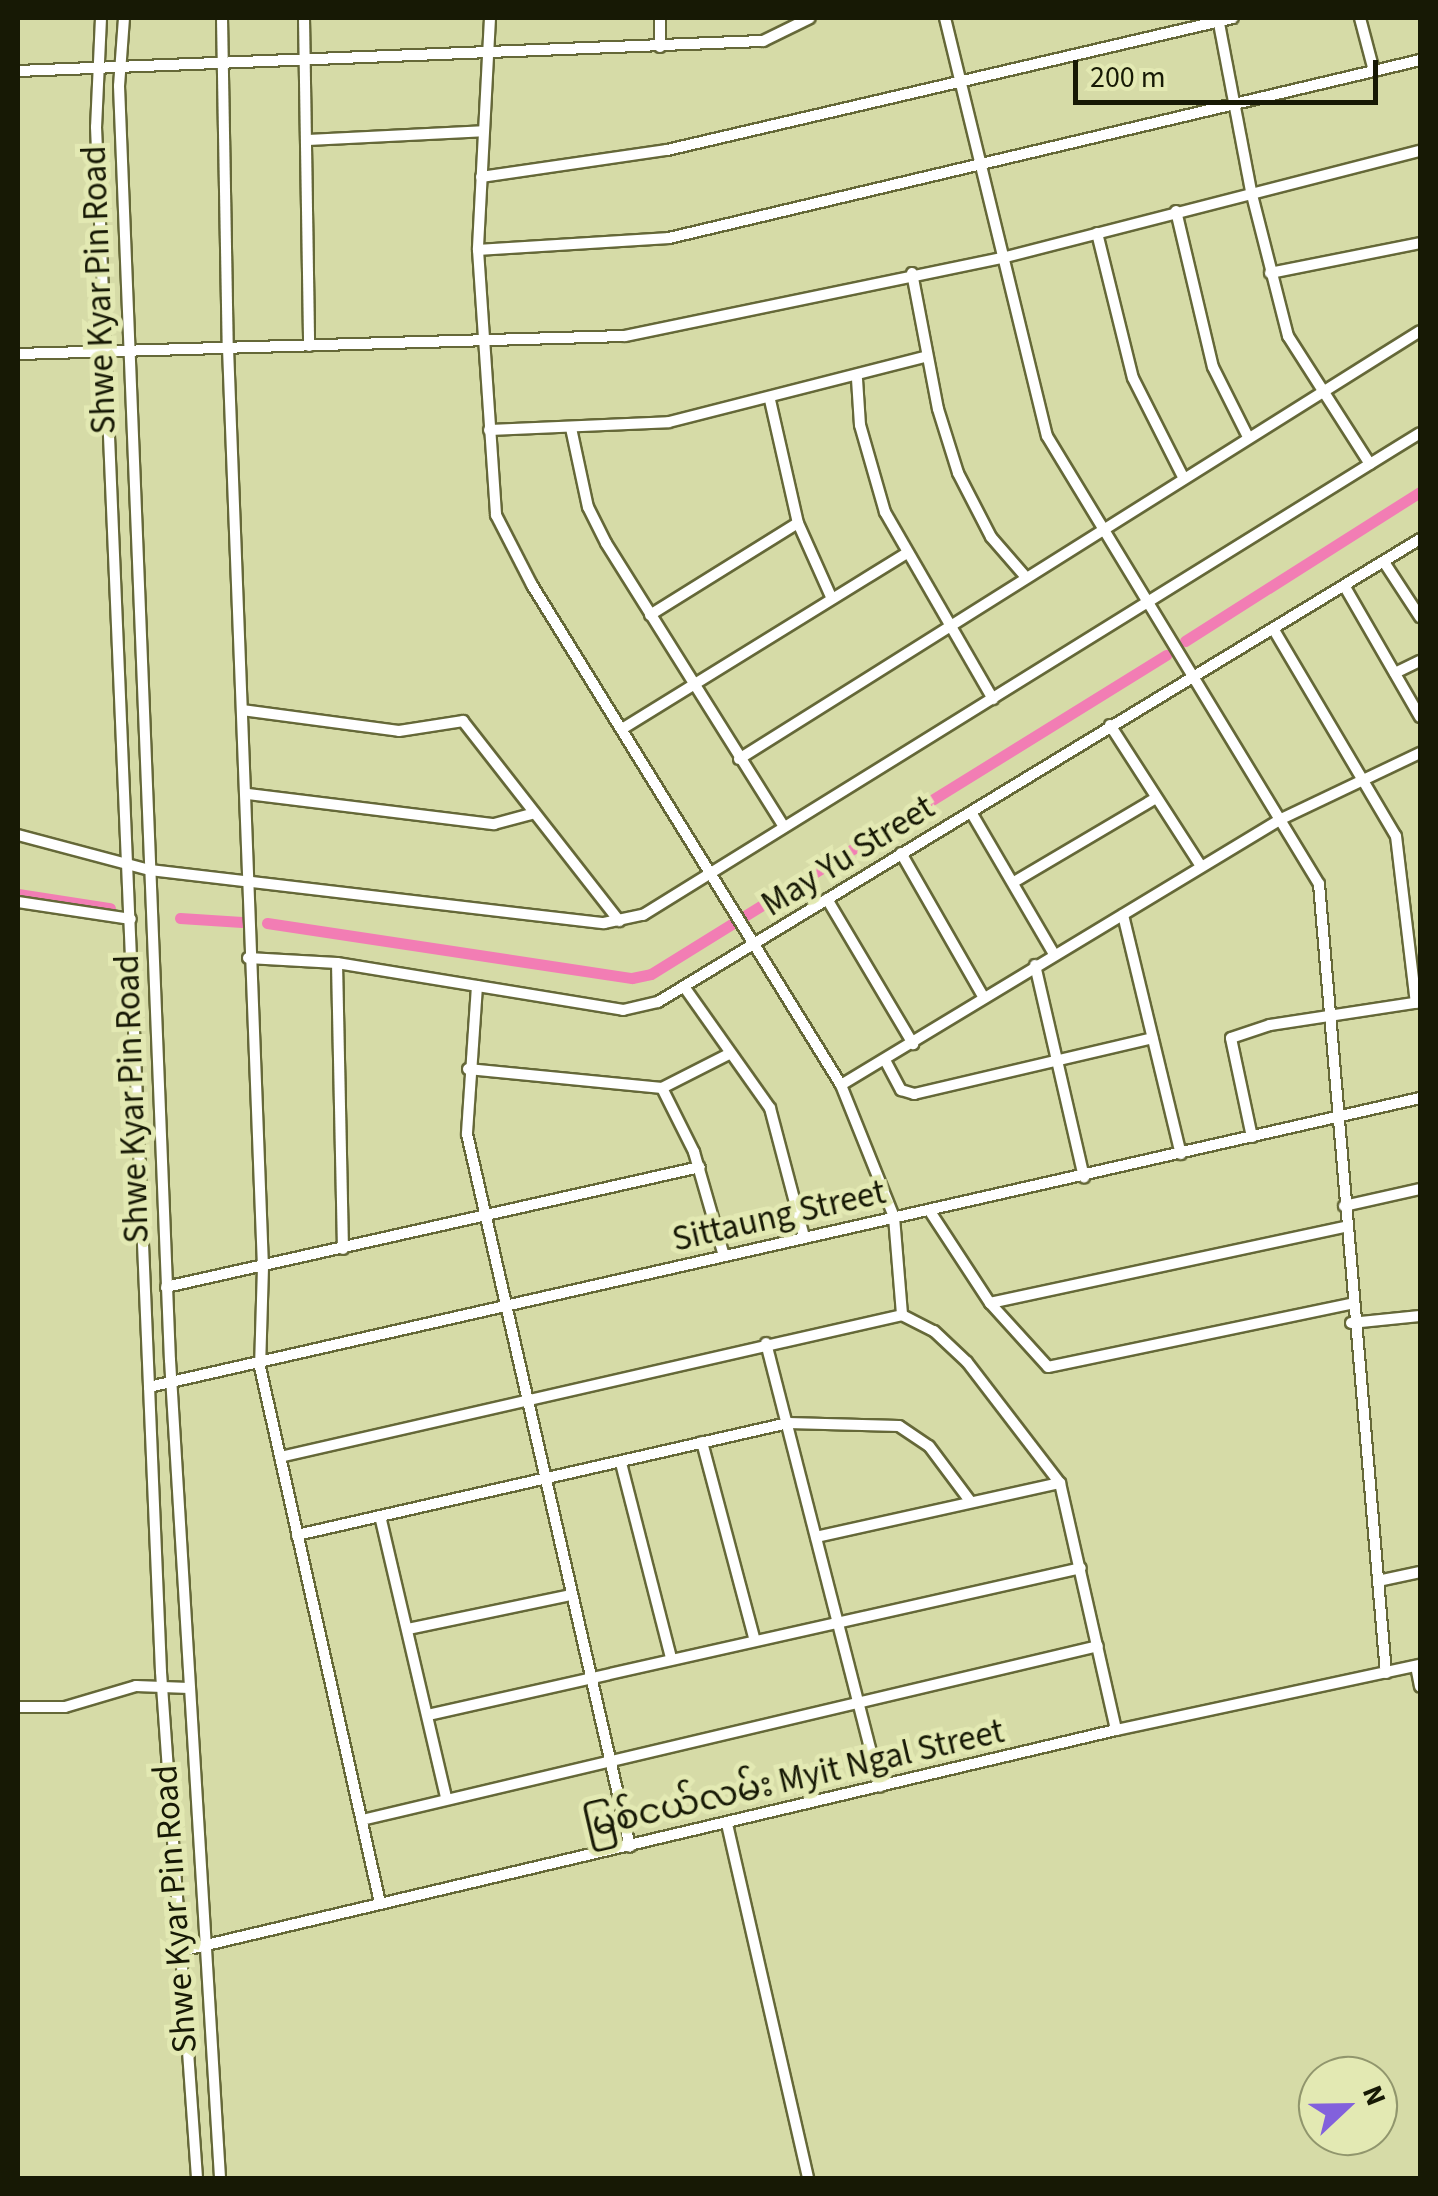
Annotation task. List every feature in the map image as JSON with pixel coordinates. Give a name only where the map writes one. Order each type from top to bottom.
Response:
[{"type":"street","name":"Shwe Kyar Pin Road","points":[[102,18],[98,67],[106,354],[162,1686],[196,2178]]},
{"type":"street","name":"Shwe Kyar Pin Road","points":[[124,18],[118,65],[166,1287],[218,2178]]},
{"type":"street","points":[[222,18],[228,348],[248,794],[248,958],[263,1267],[260,1366],[380,1903]]},
{"type":"street","points":[[304,18],[310,346]]},
{"type":"street","points":[[490,18],[478,250],[496,515],[622,729],[841,1085],[894,1217],[902,1315]]},
{"type":"street","points":[[660,18],[660,47]]},
{"type":"street","points":[[18,70],[220,58],[488,53],[763,41],[810,18]]},
{"type":"street","points":[[945,18],[1047,436],[1319,884],[1350,1304],[1386,1673]]},
{"type":"street","points":[[480,177],[667,150],[1233,18]]},
{"type":"street","points":[[1360,18],[1374,71]]},
{"type":"street","points":[[1218,19],[1251,191],[1288,336],[1370,464]]},
{"type":"street","points":[[478,250],[641,243],[1236,108],[1420,60]]},
{"type":"street","points":[[308,140],[483,131]]},
{"type":"street","points":[[18,354],[483,344],[654,332],[912,274],[1002,258],[1420,150]]},
{"type":"street","points":[[1176,211],[1214,368],[1248,436]]},
{"type":"street","points":[[1097,233],[1133,378],[1182,477]]},
{"type":"street","points":[[1270,273],[1420,244]]},
{"type":"street","points":[[912,274],[927,356],[958,473],[990,537],[1024,575]]},
{"type":"street","points":[[739,758],[1320,389],[1420,331]]},
{"type":"street","points":[[488,430],[669,422],[856,379],[927,356]]},
{"type":"street","points":[[856,379],[873,479],[905,554],[993,698]]},
{"type":"street","points":[[770,400],[798,523],[832,600]]},
{"type":"street","points":[[571,428],[588,507],[650,615],[784,827]]},
{"type":"street","points":[[18,834],[150,870],[618,922],[714,873],[1420,433]]},
{"type":"street","points":[[650,615],[798,523]]},
{"type":"street","name":"May Yu Street","points":[[248,958],[336,963],[622,1010],[685,988],[1110,725],[1420,540]]},
{"type":"street","points":[[622,729],[905,554]]},
{"type":"street","points":[[1384,562],[1420,617]]},
{"type":"street","points":[[1346,587],[1420,716]]},
{"type":"street","points":[[1252,1137],[1231,1038],[1270,1025],[1330,1020],[1418,1002],[1396,836],[1274,630]]},
{"type":"street","points":[[1395,674],[1420,661]]},
{"type":"street","points":[[242,710],[399,731],[463,721],[618,922]]},
{"type":"street","points":[[1110,725],[1201,866]]},
{"type":"street","points":[[841,1085],[886,1062],[1054,954],[1281,819],[1420,752]]},
{"type":"street","points":[[248,794],[494,824],[535,812]]},
{"type":"street","points":[[1014,882],[1156,798]]},
{"type":"street","points":[[970,812],[1054,954]]},
{"type":"street","points":[[901,854],[984,998]]},
{"type":"street","points":[[827,899],[913,1044]]},
{"type":"street","points":[[18,902],[130,918]]},
{"type":"street","points":[[1123,915],[1181,1154]]},
{"type":"street","points":[[336,963],[343,1249]]},
{"type":"street","points":[[1035,966],[1084,1177]]},
{"type":"street","points":[[477,986],[466,1134],[630,1847]]},
{"type":"street","points":[[685,988],[780,1131],[804,1237]]},
{"type":"street","points":[[886,1062],[901,1090],[914,1094],[1152,1038]]},
{"type":"street","points":[[468,1069],[662,1088],[729,1054]]},
{"type":"street","points":[[662,1088],[700,1166],[724,1256]]},
{"type":"street","name":"Sittaung Street","points":[[150,1386],[260,1366],[804,1237],[931,1213],[1420,1098]]},
{"type":"street","points":[[166,1287],[700,1166]]},
{"type":"street","points":[[1344,1206],[1420,1188]]},
{"type":"street","points":[[931,1213],[990,1303],[1040,1364],[1056,1368],[1350,1304]]},
{"type":"street","points":[[990,1303],[1346,1227]]},
{"type":"street","points":[[280,1456],[902,1315],[934,1332],[968,1362],[1060,1483],[1116,1730]]},
{"type":"street","points":[[1352,1323],[1420,1316]]},
{"type":"street","points":[[766,1343],[854,1702],[880,1788]]},
{"type":"street","points":[[297,1536],[381,1520],[788,1423],[899,1426],[929,1446],[970,1501]]},
{"type":"street","points":[[702,1442],[754,1638]]},
{"type":"street","points":[[622,1463],[671,1658]]},
{"type":"street","points":[[816,1537],[1060,1483]]},
{"type":"street","points":[[381,1520],[446,1797]]},
{"type":"street","points":[[428,1716],[754,1638],[1081,1568]]},
{"type":"street","points":[[1378,1581],[1420,1572]]},
{"type":"street","points":[[408,1629],[572,1595]]},
{"type":"street","points":[[362,1820],[446,1797],[1098,1646]]},
{"type":"street","points":[[1418,1666],[1420,1687]]},
{"type":"street","name":"မြစ်ငယ်လမ်း Myit Ngal Street","points":[[181,1951],[1116,1730],[1418,1666]]},
{"type":"street","points":[[18,1708],[65,1706],[162,1686],[189,1688]]},
{"type":"street","points":[[728,1824],[808,2178]]},
{"type":"waterway","points":[[1185,641],[1420,492]]},
{"type":"waterway","points":[[267,923],[632,978],[651,974],[1166,655]]},
{"type":"waterway","points":[[18,894],[110,908]]},
{"type":"waterway","points":[[180,918],[242,922]]}]
